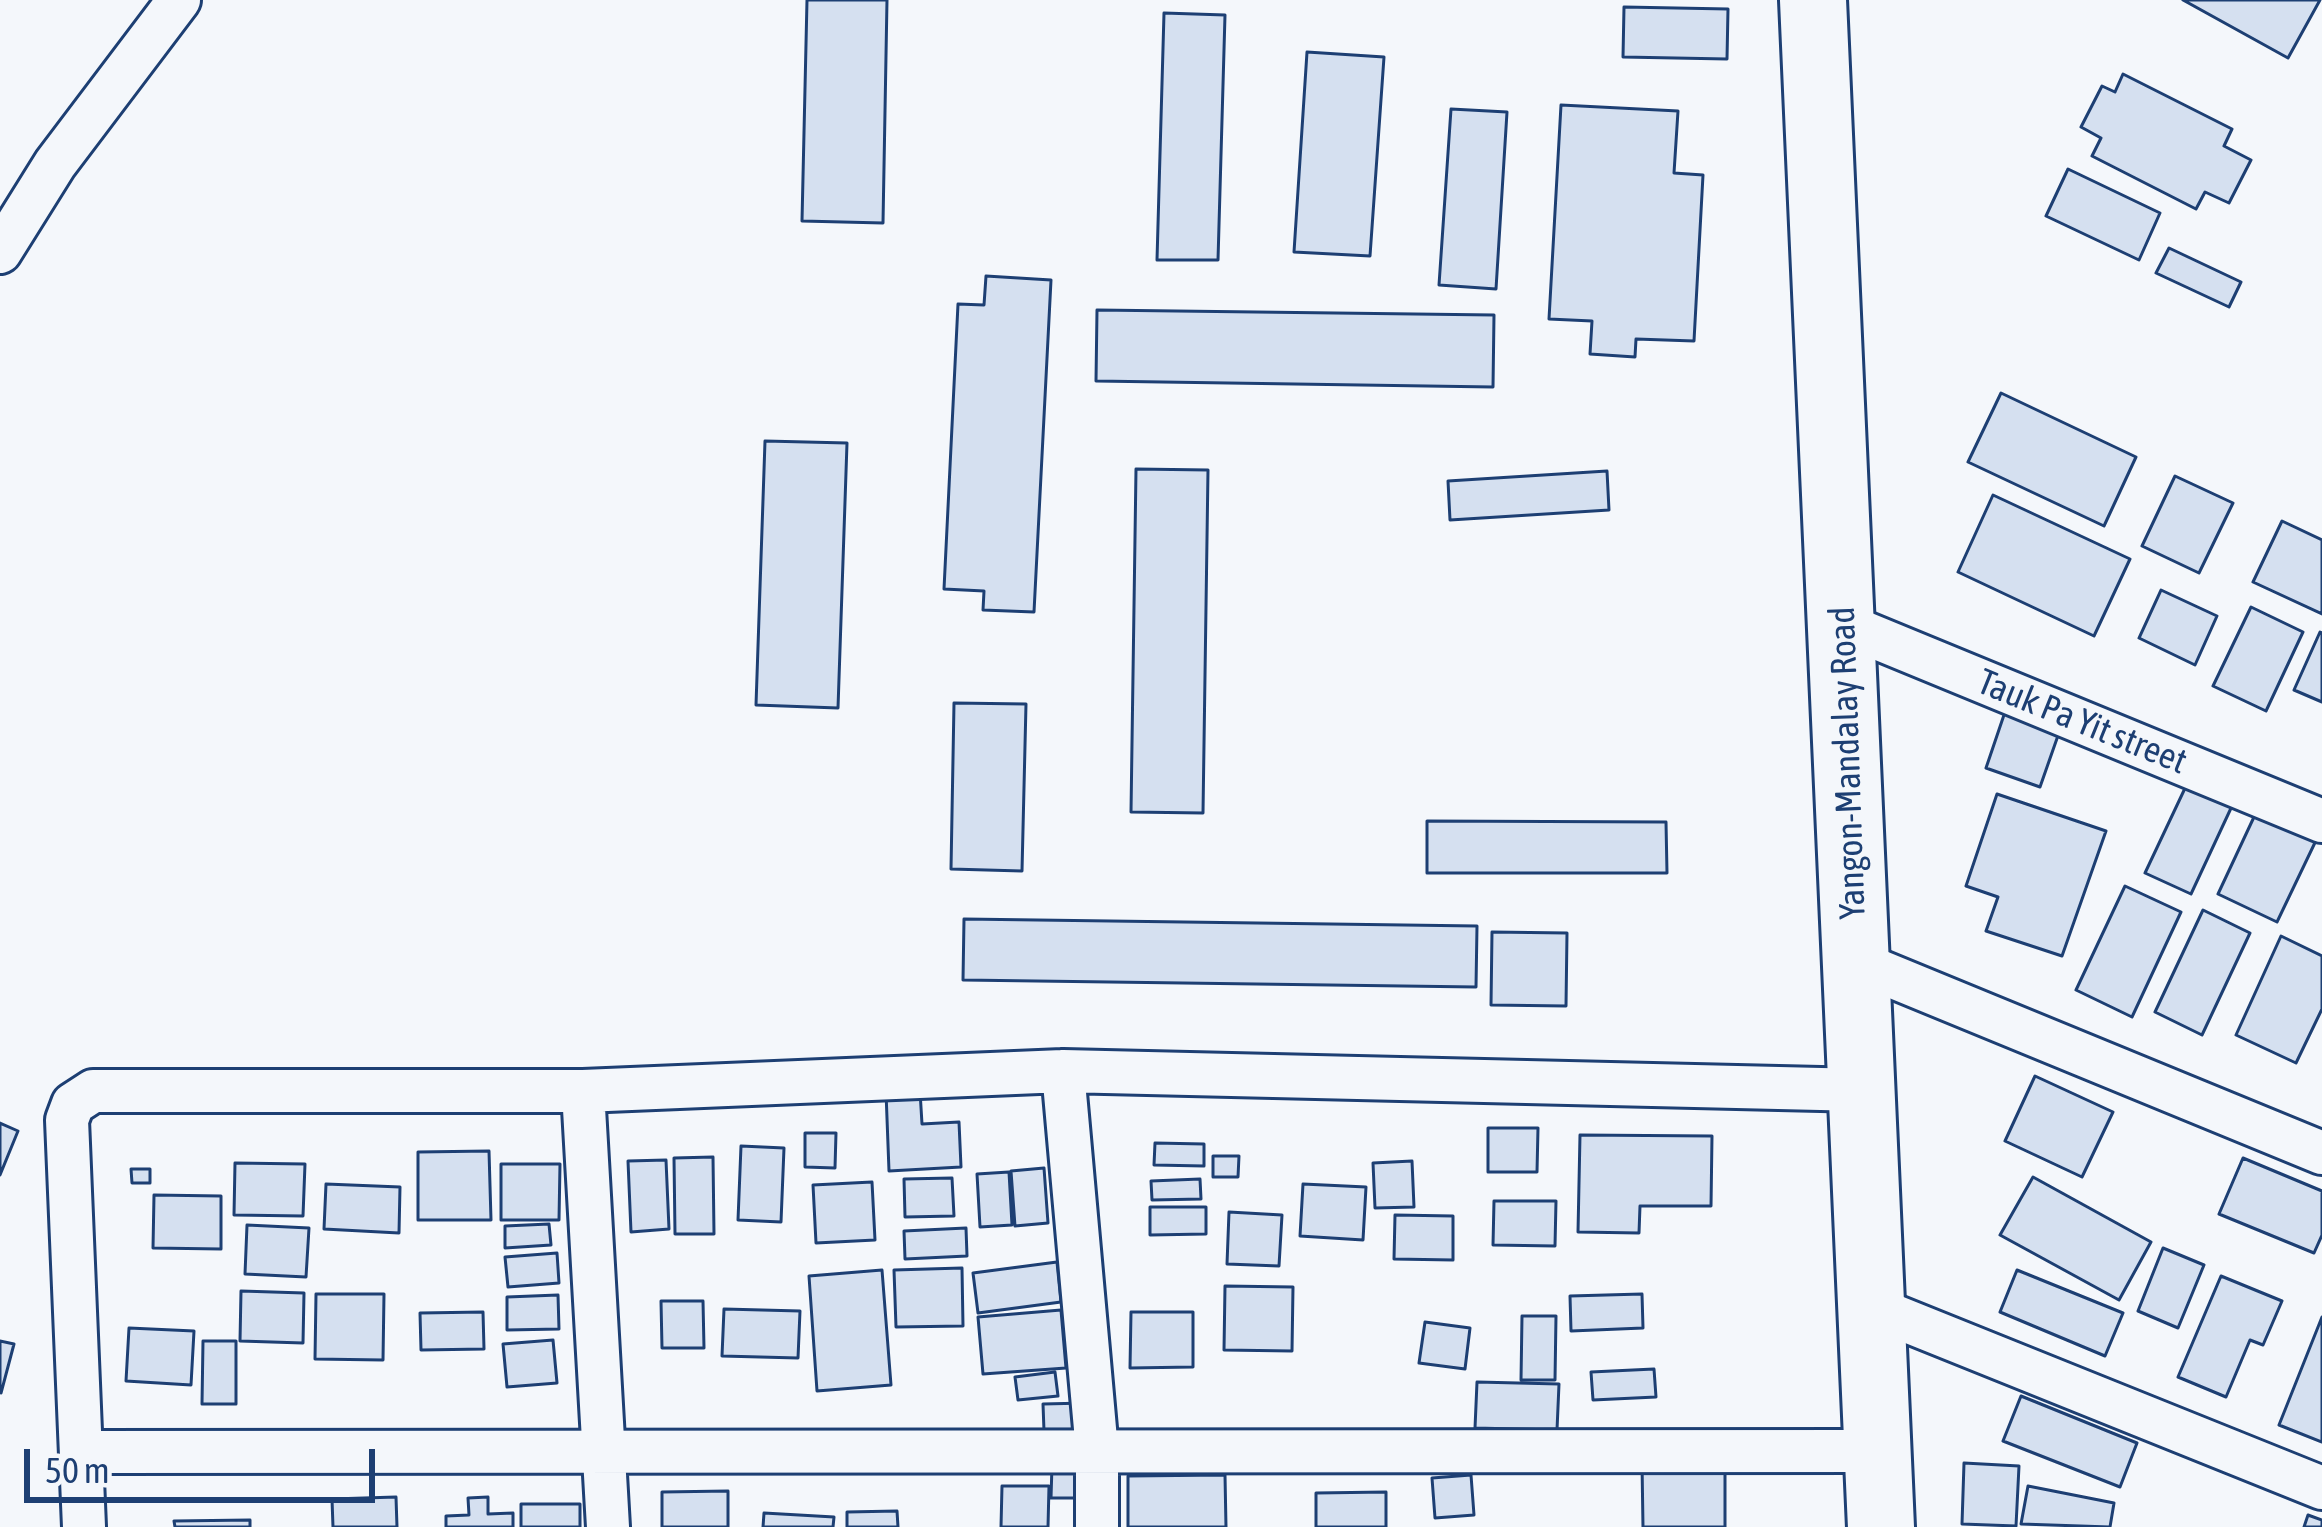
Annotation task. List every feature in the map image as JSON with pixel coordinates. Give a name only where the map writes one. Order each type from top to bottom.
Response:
[{"type":"highway","name":"Yangon-Mandalay Road","points":[[1813,0],[1881,1527]]},
{"type":"street","points":[[2,247],[55,164],[179,0]]},
{"type":"street","name":"Tauk Pa Yit street","points":[[1843,624],[2322,821]]},
{"type":"street","points":[[1857,962],[2322,1153]]},
{"type":"street","points":[[1063,1071],[1097,1451],[1097,1527]]},
{"type":"street","points":[[84,1527],[67,1120],[73,1103],[93,1091],[584,1090],[1063,1071],[1863,1090]]},
{"type":"street","points":[[584,1090],[608,1527]]},
{"type":"street","points":[[1872,1306],[2322,1488]]},
{"type":"street","points":[[82,1451],[1878,1450]]},
{"type":"building","points":[[807,0],[887,0],[883,223],[802,221]]},
{"type":"building","points":[[2183,0],[2320,0],[2288,58]]},
{"type":"building","points":[[1624,7],[1728,9],[1727,59],[1623,57]]},
{"type":"building","points":[[1164,13],[1225,15],[1218,260],[1157,260]]},
{"type":"building","points":[[1307,52],[1384,57],[1370,256],[1294,252]]},
{"type":"building","points":[[2123,74],[2232,129],[2224,146],[2251,160],[2229,203],[2205,192],[2196,209],[2092,156],[2101,138],[2081,127],[2102,86],[2115,92]]},
{"type":"building","points":[[1561,105],[1678,111],[1674,173],[1703,175],[1694,341],[1636,339],[1635,357],[1590,354],[1592,321],[1549,319]]},
{"type":"building","points":[[1451,109],[1507,112],[1496,289],[1439,285]]},
{"type":"building","points":[[2068,169],[2160,213],[2139,260],[2046,216]]},
{"type":"building","points":[[2169,248],[2241,282],[2229,307],[2156,273]]},
{"type":"building","points":[[986,276],[1051,280],[1034,612],[983,610],[984,591],[944,589],[958,304],[984,305]]},
{"type":"building","points":[[1097,310],[1494,315],[1493,387],[1096,381]]},
{"type":"building","points":[[2001,393],[2136,457],[2104,526],[1968,462]]},
{"type":"building","points":[[765,441],[847,443],[838,708],[756,705]]},
{"type":"building","points":[[1136,469],[1208,470],[1203,813],[1131,812]]},
{"type":"building","points":[[1607,471],[1609,510],[1450,520],[1448,481]]},
{"type":"building","points":[[2175,476],[2233,503],[2199,573],[2142,546]]},
{"type":"building","points":[[1993,495],[2130,559],[2094,636],[1958,572]]},
{"type":"building","points":[[2282,521],[2322,540],[2322,614],[2253,582]]},
{"type":"building","points":[[2161,590],[2217,616],[2195,665],[2139,638]]},
{"type":"building","points":[[2251,607],[2303,632],[2266,711],[2213,686]]},
{"type":"building","points":[[2322,633],[2322,702],[2294,690]]},
{"type":"building","points":[[954,703],[1026,704],[1022,871],[951,869]]},
{"type":"building","points":[[2006,709],[2061,727],[2040,787],[1986,768]]},
{"type":"building","points":[[2187,784],[2232,806],[2191,894],[2145,873]]},
{"type":"building","points":[[1997,794],[2106,831],[2062,956],[1986,931],[1998,897],[1966,886]]},
{"type":"building","points":[[2261,802],[2321,830],[2277,922],[2218,894]]},
{"type":"building","points":[[1427,821],[1666,822],[1667,873],[1427,873]]},
{"type":"building","points":[[2125,886],[2181,912],[2132,1017],[2076,990]]},
{"type":"building","points":[[2203,910],[2250,933],[2202,1035],[2155,1012]]},
{"type":"building","points":[[964,919],[1477,926],[1476,987],[963,980]]},
{"type":"building","points":[[1492,932],[1567,933],[1566,1006],[1491,1005]]},
{"type":"building","points":[[2281,936],[2322,956],[2322,1009],[2296,1063],[2236,1035]]},
{"type":"building","points":[[2035,1076],[2113,1112],[2082,1177],[2005,1141]]},
{"type":"building","points":[[920,1091],[922,1124],[959,1122],[961,1167],[889,1171],[886,1092]]},
{"type":"building","points":[[0,1123],[18,1131],[0,1175]]},
{"type":"building","points":[[1488,1128],[1538,1128],[1537,1172],[1488,1172]]},
{"type":"building","points":[[805,1133],[836,1133],[835,1168],[805,1167]]},
{"type":"building","points":[[1580,1135],[1712,1136],[1711,1206],[1640,1206],[1639,1233],[1578,1232]]},
{"type":"building","points":[[1155,1143],[1204,1144],[1204,1166],[1154,1165]]},
{"type":"building","points":[[741,1146],[784,1148],[781,1222],[738,1220]]},
{"type":"building","points":[[489,1151],[491,1220],[418,1220],[418,1152]]},
{"type":"building","points":[[1213,1156],[1239,1156],[1238,1177],[1213,1177]]},
{"type":"building","points":[[713,1157],[714,1234],[675,1234],[674,1158]]},
{"type":"building","points":[[2243,1158],[2322,1191],[2322,1235],[2314,1253],[2219,1214]]},
{"type":"building","points":[[666,1160],[669,1229],[631,1232],[628,1161]]},
{"type":"building","points":[[1412,1161],[1414,1207],[1375,1208],[1373,1163]]},
{"type":"building","points":[[235,1163],[305,1164],[303,1216],[234,1215]]},
{"type":"building","points":[[501,1164],[560,1164],[559,1220],[501,1220]]},
{"type":"building","points":[[1044,1168],[1048,1223],[1015,1226],[1011,1171]]},
{"type":"building","points":[[131,1169],[150,1169],[150,1183],[132,1183]]},
{"type":"building","points":[[1009,1172],[1012,1225],[980,1227],[977,1174]]},
{"type":"building","points":[[2033,1177],[2151,1242],[2119,1300],[2000,1235]]},
{"type":"building","points":[[952,1178],[954,1216],[905,1217],[904,1179]]},
{"type":"building","points":[[1200,1179],[1201,1199],[1152,1200],[1151,1181]]},
{"type":"building","points":[[872,1182],[875,1240],[816,1243],[813,1185]]},
{"type":"building","points":[[326,1184],[400,1187],[399,1233],[324,1229]]},
{"type":"building","points":[[1303,1184],[1366,1187],[1363,1240],[1300,1236]]},
{"type":"building","points":[[154,1195],[221,1196],[221,1249],[153,1248]]},
{"type":"building","points":[[1494,1201],[1556,1201],[1555,1246],[1493,1245]]},
{"type":"building","points":[[1150,1207],[1206,1207],[1206,1234],[1150,1235]]},
{"type":"building","points":[[1229,1212],[1282,1215],[1279,1266],[1227,1264]]},
{"type":"building","points":[[1395,1215],[1453,1216],[1453,1260],[1394,1259]]},
{"type":"building","points":[[549,1224],[551,1245],[505,1248],[505,1226]]},
{"type":"building","points":[[247,1225],[309,1228],[306,1277],[245,1274]]},
{"type":"building","points":[[966,1228],[967,1256],[905,1259],[904,1231]]},
{"type":"building","points":[[2163,1248],[2204,1265],[2178,1328],[2138,1311]]},
{"type":"building","points":[[557,1253],[559,1283],[508,1287],[505,1257]]},
{"type":"building","points":[[1057,1262],[1061,1302],[978,1313],[973,1273]]},
{"type":"building","points":[[962,1268],[963,1326],[896,1327],[894,1270]]},
{"type":"building","points":[[882,1270],[891,1385],[817,1391],[809,1276]]},
{"type":"building","points":[[2017,1270],[2123,1313],[2105,1356],[2000,1312]]},
{"type":"building","points":[[2221,1276],[2282,1301],[2263,1345],[2250,1340],[2226,1397],[2178,1377]]},
{"type":"building","points":[[1225,1286],[1293,1287],[1292,1351],[1224,1350]]},
{"type":"building","points":[[241,1291],[304,1293],[303,1343],[240,1341]]},
{"type":"building","points":[[316,1294],[384,1294],[383,1360],[315,1359]]},
{"type":"building","points":[[1642,1294],[1643,1328],[1571,1331],[1570,1296]]},
{"type":"building","points":[[558,1295],[559,1329],[507,1330],[507,1297]]},
{"type":"building","points":[[661,1301],[703,1301],[704,1348],[662,1348]]},
{"type":"building","points":[[724,1309],[800,1311],[798,1358],[722,1356]]},
{"type":"building","points":[[1061,1310],[1066,1368],[983,1374],[978,1317]]},
{"type":"building","points":[[483,1312],[484,1349],[421,1350],[420,1313]]},
{"type":"building","points":[[1131,1312],[1193,1312],[1193,1367],[1130,1368]]},
{"type":"building","points":[[1522,1316],[1556,1316],[1555,1380],[1521,1380]]},
{"type":"building","points":[[2322,1317],[2322,1442],[2279,1425]]},
{"type":"building","points":[[1425,1322],[1470,1328],[1465,1369],[1419,1363]]},
{"type":"building","points":[[129,1328],[194,1331],[191,1385],[126,1381]]},
{"type":"building","points":[[553,1340],[557,1383],[507,1387],[503,1344]]},
{"type":"building","points":[[0,1341],[14,1344],[1,1393],[0,1392]]},
{"type":"building","points":[[203,1341],[236,1341],[236,1404],[202,1404]]},
{"type":"building","points":[[1654,1369],[1656,1397],[1593,1400],[1591,1372]]},
{"type":"building","points":[[1055,1372],[1058,1396],[1018,1400],[1015,1377]]},
{"type":"building","points":[[1477,1382],[1559,1384],[1557,1430],[1475,1428]]},
{"type":"building","points":[[2021,1396],[2137,1443],[2120,1487],[2003,1441]]},
{"type":"building","points":[[1086,1403],[1087,1429],[1044,1431],[1043,1404]]},
{"type":"building","points":[[1642,1463],[1725,1463],[1725,1527],[1643,1527]]},
{"type":"building","points":[[1964,1463],[2019,1466],[2016,1526],[1962,1524]]},
{"type":"building","points":[[1052,1465],[1081,1466],[1081,1498],[1051,1498]]},
{"type":"building","points":[[1225,1475],[1226,1527],[1128,1527],[1128,1476]]},
{"type":"building","points":[[1471,1475],[1474,1515],[1435,1518],[1432,1478]]},
{"type":"building","points":[[1002,1486],[1049,1486],[1048,1527],[1001,1527]]},
{"type":"building","points":[[2028,1486],[2114,1503],[2110,1527],[2021,1524]]},
{"type":"building","points":[[728,1491],[728,1527],[662,1527],[662,1492]]},
{"type":"building","points":[[1386,1492],[1386,1527],[1316,1527],[1316,1493]]},
{"type":"building","points":[[396,1497],[397,1527],[333,1527],[332,1499]]},
{"type":"building","points":[[488,1497],[488,1514],[513,1513],[513,1527],[446,1527],[446,1516],[469,1515],[468,1498]]},
{"type":"building","points":[[521,1504],[580,1504],[580,1527],[521,1527]]},
{"type":"building","points":[[897,1511],[898,1527],[847,1527],[847,1512]]},
{"type":"building","points":[[764,1513],[834,1517],[833,1527],[763,1527]]},
{"type":"building","points":[[2308,1515],[2322,1520],[2322,1527],[2304,1527]]},
{"type":"building","points":[[250,1520],[250,1527],[175,1527],[174,1521]]}]
